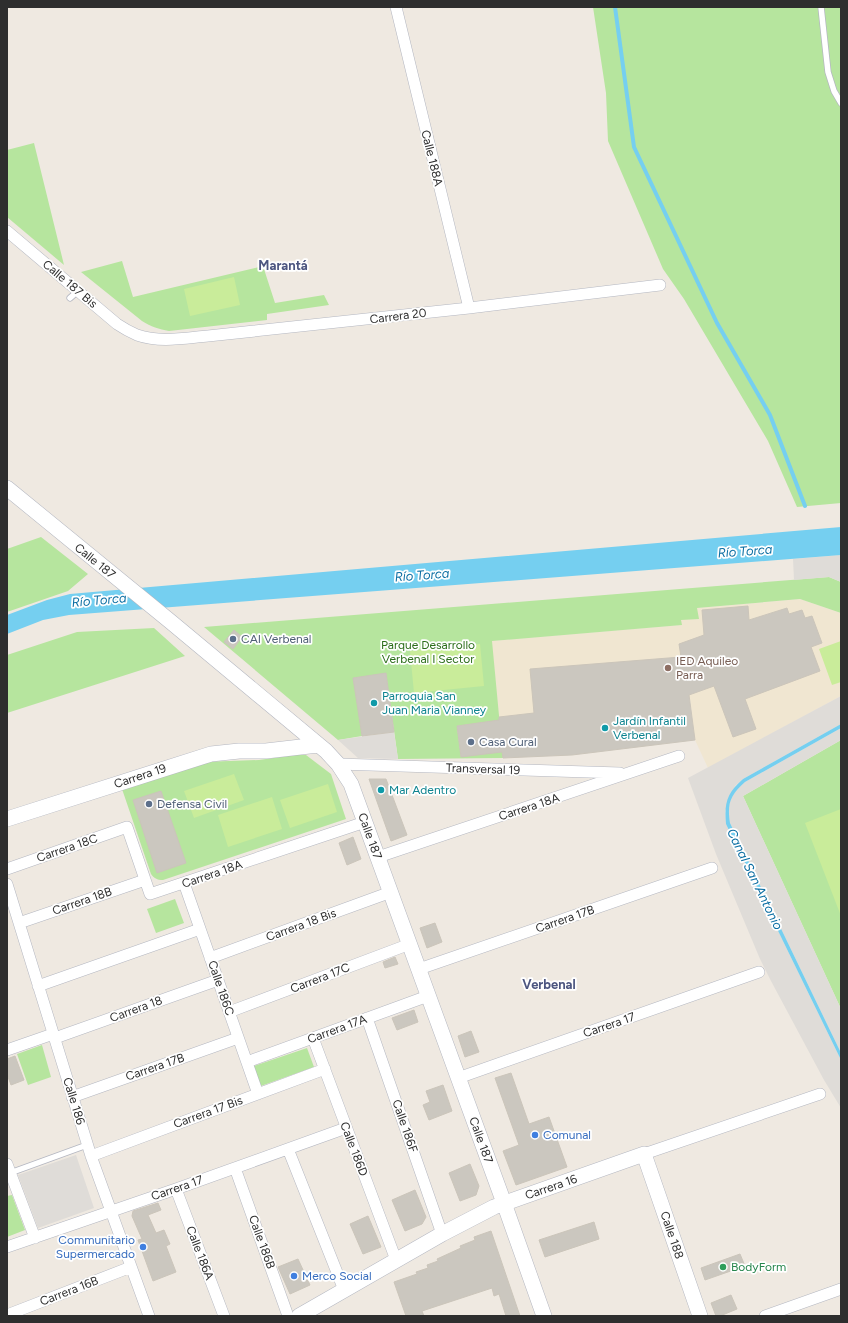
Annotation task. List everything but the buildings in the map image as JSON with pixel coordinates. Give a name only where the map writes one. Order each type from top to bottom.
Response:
[{"type":"street","name":"Calle 188A","points":[[396,7],[408,74],[469,308]]},
{"type":"street","name":"Calle 187 Bis","points":[[7,231],[74,295],[117,324],[135,334]]},
{"type":"street","name":"Carrera 20","points":[[135,334],[151,338],[169,339],[208,336],[660,286]]},
{"type":"street","name":"Calle 187","points":[[7,488],[168,619],[326,751],[338,764],[351,784],[544,1316]]},
{"type":"street","points":[[277,750],[286,745],[291,739],[293,730],[290,722]]},
{"type":"street","name":"Carrera 19","points":[[7,819],[211,754],[222,752],[277,750],[318,745]]},
{"type":"street","name":"Carrera 18A","points":[[378,856],[679,756]]},
{"type":"street","name":"Transversal 19","points":[[338,764],[628,774]]},
{"type":"street","name":"Carrera 18A","points":[[145,880],[150,894],[365,822]]},
{"type":"street","name":"Carrera 18C","points":[[7,869],[127,828],[145,880]]},
{"type":"street","name":"Carrera 17B","points":[[419,969],[712,868]]},
{"type":"street","name":"Carrera 18B","points":[[19,923],[145,880]]},
{"type":"street","name":"Calle 186C","points":[[184,883],[258,1094]]},
{"type":"street","name":"Calle 186","points":[[7,884],[89,1150],[148,1316]]},
{"type":"street","name":"Carrera 18 Bis","points":[[210,958],[391,892]]},
{"type":"street","points":[[38,986],[200,929]]},
{"type":"street","name":"Carrera 17C","points":[[229,1012],[410,944]]},
{"type":"street","name":"Carrera 17","points":[[458,1078],[759,972]]},
{"type":"street","name":"Carrera 18","points":[[7,1050],[54,1036],[218,980]]},
{"type":"street","name":"Carrera 17A","points":[[247,1062],[428,996]]},
{"type":"street","name":"Calle 186F","points":[[367,1018],[442,1234]]},
{"type":"street","name":"Carrera 17B","points":[[72,1097],[238,1038]]},
{"type":"street","name":"Calle 186D","points":[[313,1038],[396,1260]]},
{"type":"street","name":"Carrera 17 Bis","points":[[89,1150],[258,1094],[324,1069]]},
{"type":"street","name":"Carrera 16","points":[[299,1316],[485,1211],[644,1154],[820,1094]]},
{"type":"street","name":"Carrera 17","points":[[7,1247],[176,1189],[346,1128]]},
{"type":"street","points":[[288,1149],[344,1290]]},
{"type":"street","name":"Calle 188","points":[[644,1154],[700,1316]]},
{"type":"street","name":"Calle 186B","points":[[235,1168],[288,1316]]},
{"type":"street","points":[[9,1169],[35,1238]]},
{"type":"street","name":"Calle 186A","points":[[176,1189],[224,1316]]},
{"type":"street","name":"Carrera 16B","points":[[7,1315],[131,1267]]},
{"type":"street","points":[[766,1316],[841,1289]]},
{"type":"lane","points":[[821,7],[828,72],[834,91],[841,103]]},
{"type":"lane","points":[[9,1169],[89,1150]]},
{"type":"shaded area","points":[[841,555],[841,582],[829,577],[794,580],[793,559]]},
{"type":"shaded area","name":"IED Aquileo Parra","points":[[800,599],[841,613],[841,696],[708,768],[695,740],[690,699],[499,717],[491,641],[681,625],[681,620],[697,608]]},
{"type":"shaded area","points":[[841,696],[841,724],[743,779],[735,786],[725,811],[726,824],[841,1060],[841,1108],[824,1080],[760,959],[716,854],[688,778]]},
{"type":"shaded area","points":[[841,728],[841,740],[743,796],[841,1009],[841,1053],[730,823],[728,810],[731,798],[737,789],[745,782]]},
{"type":"shaded area","points":[[394,732],[398,759],[358,758],[338,740]]},
{"type":"shaded area","points":[[76,1155],[94,1208],[38,1228],[18,1175]]},
{"type":"green space","points":[[593,7],[841,7],[841,503],[797,507],[768,441],[684,299],[663,269],[608,141],[606,93]]},
{"type":"green space","points":[[34,143],[64,265],[7,217],[7,150]]},
{"type":"green space","points":[[122,261],[133,297],[263,266],[275,303],[324,295],[329,305],[267,314],[267,320],[169,331],[158,329],[142,321],[81,272]]},
{"type":"green space","points":[[234,277],[240,305],[190,316],[184,289]]},
{"type":"green space","points":[[41,537],[88,574],[68,591],[7,612],[7,549]]},
{"type":"green space","name":"Parque Desarrollo Verbenal I Sector","points":[[829,577],[841,582],[841,613],[800,599],[697,608],[699,619],[681,620],[682,625],[492,641],[503,758],[398,759],[386,674],[354,678],[362,736],[338,740],[204,627]],"holes":[[[480,723],[461,757],[457,726]]]},
{"type":"green space","points":[[154,628],[185,656],[7,713],[7,655],[77,632]]},
{"type":"green space","points":[[841,641],[841,682],[832,685],[819,649]]},
{"type":"green space","name":"Parque Desarrollo Verbenal I Sector","points":[[480,644],[484,686],[414,693],[410,651]]},
{"type":"green space","points":[[841,740],[841,1009],[743,796]]},
{"type":"green space","points":[[306,755],[331,774],[346,819],[163,880],[155,878],[151,874],[122,789],[202,762],[259,760]]},
{"type":"green space","points":[[234,774],[244,800],[194,818],[184,791]]},
{"type":"green space","points":[[328,784],[337,812],[290,828],[280,800]]},
{"type":"green space","points":[[272,797],[282,829],[228,847],[218,815]]},
{"type":"green space","points":[[841,809],[841,916],[805,823]]},
{"type":"green space","points":[[175,899],[184,923],[156,933],[147,909]]},
{"type":"green space","points":[[42,1045],[51,1077],[28,1085],[17,1054]]},
{"type":"green space","points":[[307,1048],[314,1067],[258,1087],[251,1067]]},
{"type":"green space","points":[[12,1195],[25,1230],[7,1237],[7,1196]]},
{"type":"water","name":"Río Torca","points":[[841,527],[841,555],[69,615],[43,620],[7,634],[7,615],[47,600],[70,594]]},
{"type":"water","name":"Canal San Antonio","points":[[841,724],[841,728],[745,782],[733,796],[729,805],[729,810],[730,823],[841,1053],[841,1060],[726,824],[726,804],[733,789],[743,779]]},
{"type":"waterway","points":[[615,7],[634,147],[717,323],[770,415],[805,506]]},
{"type":"place","name":"CAI Verbenal","points":[[233,639]]},
{"type":"place","name":"IED Aquileo Parra","points":[[668,668]]},
{"type":"place","name":"Parroquia San Juan Maria Vianney","points":[[374,703]]},
{"type":"place","name":"Jardín Infantil Verbenal","points":[[605,728]]},
{"type":"place","name":"Casa Cural","points":[[471,742]]},
{"type":"place","name":"Mar Adentro","points":[[381,790]]},
{"type":"place","name":"Defensa Civil","points":[[149,804]]},
{"type":"place","name":"Comunal","points":[[535,1135]]},
{"type":"place","name":"Communitario Supermercado","points":[[143,1247]]},
{"type":"place","name":"BodyForm","points":[[723,1267]]},
{"type":"place","name":"Merco Social","points":[[294,1276]]},
{"type":"district","name":"Marantá","points":[[283,265]]},
{"type":"district","name":"Verbenal","points":[[549,984]]}]
